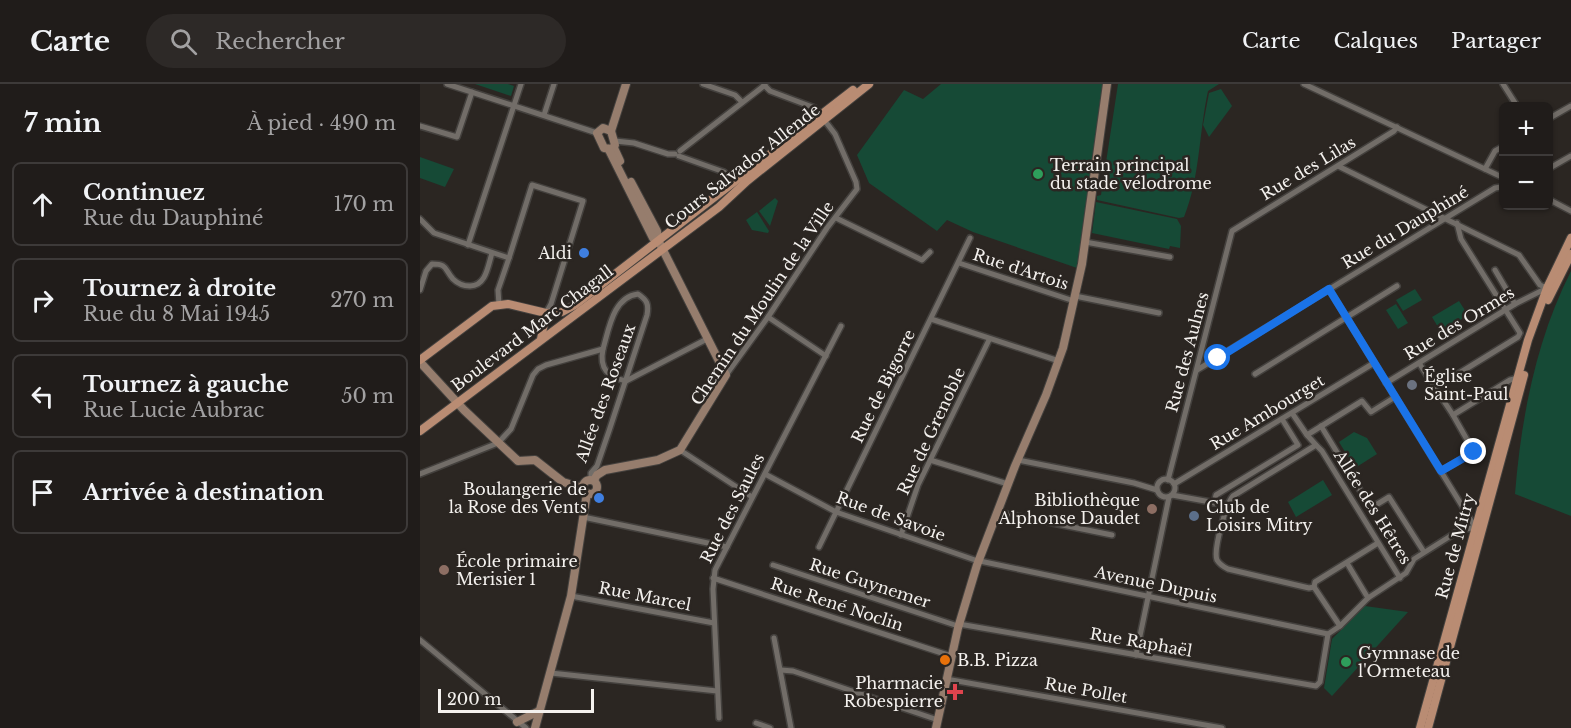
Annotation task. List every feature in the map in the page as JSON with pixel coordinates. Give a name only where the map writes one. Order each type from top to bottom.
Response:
[{"type":"main road","name":"Cours Salvador Allende","points":[[660,244],[719,207],[861,84]]},
{"type":"main road","name":"Cours Salvador Allende","points":[[660,244],[734,183],[869,84]]},
{"type":"main road","name":"Rue de Mitry","points":[[1428,728],[1528,340],[1547,288],[1571,238]]},
{"type":"main road","points":[[420,361],[487,309],[508,304],[546,313],[562,312],[660,244]]},
{"type":"main road","name":"Boulevard Marc Chagall","points":[[420,431],[660,244]]},
{"type":"main road","name":"Rue de Mitry","points":[[1420,728],[1532,345],[1551,293],[1571,254]]},
{"type":"main road","points":[[541,339],[546,313]]},
{"type":"street","points":[[447,84],[597,133],[604,148],[634,143],[668,154],[678,154],[724,172],[734,183]]},
{"type":"street","points":[[468,245],[521,84]]},
{"type":"street","points":[[544,115],[554,84]]},
{"type":"street","points":[[626,84],[611,131],[613,146],[657,231],[660,244],[726,375]]},
{"type":"street","points":[[703,84],[735,95],[742,102]]},
{"type":"street","points":[[678,154],[765,84],[770,91],[811,106],[822,118]]},
{"type":"street","points":[[781,670],[793,671],[937,724],[958,625],[979,561],[1059,361],[1075,298],[1085,242],[1107,84]]},
{"type":"street","points":[[1304,84],[1499,176]]},
{"type":"street","points":[[1503,84],[1514,102]]},
{"type":"street","points":[[420,126],[457,137],[472,92]]},
{"type":"street","points":[[1553,116],[1571,105]]},
{"type":"street","name":"Chemin du Moulin de la Ville","points":[[680,450],[726,375],[827,228],[855,192],[856,182],[835,134],[822,118]]},
{"type":"street","name":"Rue des Lilas","points":[[1232,231],[1397,127]]},
{"type":"street","points":[[597,133],[603,128],[611,131]]},
{"type":"street","points":[[1485,169],[1495,151],[1499,148]]},
{"type":"street","points":[[1553,166],[1571,157]]},
{"type":"street","points":[[1338,166],[1519,255],[1540,285],[1547,288]]},
{"type":"street","points":[[499,305],[498,290],[532,185],[583,201],[551,304],[546,313]]},
{"type":"street","name":"Rue du Dauphiné","points":[[1197,370],[1499,187]]},
{"type":"street","points":[[1553,202],[1571,211]]},
{"type":"street","points":[[836,218],[922,260],[930,252]]},
{"type":"street","points":[[420,219],[434,233],[508,258]]},
{"type":"street","points":[[1448,380],[1518,337],[1520,333],[1461,239],[1457,223]]},
{"type":"street","name":"Rue des Aulnes","points":[[1168,480],[1232,231]]},
{"type":"street","name":"Rue de Bigorre","points":[[819,547],[970,238]]},
{"type":"street","points":[[1085,242],[1170,257]]},
{"type":"street","points":[[420,290],[426,271],[432,264],[447,268],[454,280],[464,286],[477,285],[482,282],[492,254]]},
{"type":"street","name":"Rue d'Artois","points":[[959,263],[1075,298],[1159,313]]},
{"type":"street","points":[[1495,270],[1515,304]]},
{"type":"street","points":[[1255,374],[1397,286]]},
{"type":"street","name":"Rue des Ormes","points":[[1386,383],[1515,304],[1547,288]]},
{"type":"street","points":[[1328,634],[1340,626],[1368,598],[1400,578],[1414,559],[1460,530],[1479,527],[1441,471],[1329,289]]},
{"type":"street","name":"Allée des Roseaux","points":[[590,486],[591,473],[597,466],[649,307],[638,294],[632,295],[615,308],[603,349]]},
{"type":"street","points":[[768,317],[826,356]]},
{"type":"street","points":[[931,319],[989,340],[1059,361]]},
{"type":"street","name":"Rue des Saules","points":[[719,718],[713,578],[717,563],[841,326]]},
{"type":"street","points":[[420,474],[498,443],[511,429],[533,375],[546,365],[603,349],[601,359],[609,376],[626,381],[707,339]]},
{"type":"street","name":"Rue de Grenoble","points":[[901,535],[918,485],[989,340]]},
{"type":"street","points":[[420,361],[457,403],[518,461],[535,459],[563,482],[590,486]]},
{"type":"street","name":"Rue Ambourget","points":[[1174,484],[1374,363]]},
{"type":"street","points":[[1419,363],[1474,452],[1441,471]]},
{"type":"street","points":[[1453,415],[1510,380],[1518,378]]},
{"type":"street","points":[[1306,435],[1362,401],[1371,412],[1395,397]]},
{"type":"street","name":"Allée des Hêtres","points":[[1292,413],[1306,435],[1322,451],[1400,578]]},
{"type":"street","points":[[1214,503],[1216,495],[1298,445],[1282,419]]},
{"type":"street","points":[[1322,426],[1371,508],[1389,496],[1424,552]]},
{"type":"street","points":[[1314,587],[1285,583],[1228,569],[1220,564],[1216,552],[1227,505],[1233,495],[1316,445]]},
{"type":"street","points":[[535,728],[571,596],[590,486],[620,468],[658,460],[680,450],[752,498]]},
{"type":"street","points":[[930,460],[1008,484]]},
{"type":"street","points":[[1018,460],[1134,483],[1157,490],[1161,496],[1227,505]]},
{"type":"street","name":"Rue de Savoie","points":[[765,474],[836,512],[979,561]]},
{"type":"street","points":[[1136,655],[1174,484],[1168,480],[1160,482],[1157,490]]},
{"type":"street","points":[[998,512],[1112,535]]},
{"type":"street","points":[[583,518],[727,547]]},
{"type":"street","points":[[1314,587],[1315,582],[1378,543]]},
{"type":"street","name":"Avenue Dupuis","points":[[979,561],[1328,634]]},
{"type":"street","points":[[1347,563],[1368,598]]},
{"type":"street","name":"Rue Guynemer","points":[[773,565],[958,625]]},
{"type":"street","name":"Rue René Noclin","points":[[713,578],[951,656]]},
{"type":"street","points":[[1314,587],[1340,626]]},
{"type":"street","name":"Rue Marcel","points":[[571,596],[714,623]]},
{"type":"street","name":"Rue Raphaël","points":[[958,625],[1318,685],[1328,634]]},
{"type":"street","points":[[774,638],[791,728]]},
{"type":"street","points":[[420,640],[526,728]]},
{"type":"street","points":[[551,673],[717,691]]},
{"type":"street","name":"Rue Pollet","points":[[946,680],[1222,728]]},
{"type":"street","points":[[517,722],[539,711]]},
{"type":"street","points":[[756,723],[770,728]]},
{"type":"green space","points":[[475,84],[508,84],[514,86],[511,96]]},
{"type":"green space","points":[[941,84],[1104,84],[1077,268],[973,232],[947,220],[937,231],[869,183],[857,155],[904,90],[923,99]]},
{"type":"green space","points":[[1118,84],[1219,84],[1208,91],[1193,187],[1184,217],[1179,218],[1097,200],[1097,196],[1101,195]]},
{"type":"green space","points":[[1221,89],[1232,106],[1209,137],[1203,125],[1209,93]]},
{"type":"green space","points":[[420,157],[454,169],[445,187],[420,178]]},
{"type":"green space","points":[[775,198],[778,201],[770,226],[759,211]]},
{"type":"green space","points":[[1096,202],[1177,219],[1181,226],[1180,248],[1170,246],[1169,249],[1092,233]]},
{"type":"green space","points":[[757,212],[769,231],[768,233],[752,230],[746,220]]},
{"type":"green space","points":[[1571,271],[1571,516],[1515,494],[1521,437],[1539,352],[1548,324]]},
{"type":"green space","points":[[1415,289],[1422,300],[1403,311],[1396,300]]},
{"type":"green space","points":[[1459,301],[1468,315],[1441,332],[1432,317]]},
{"type":"green space","points":[[1396,304],[1408,323],[1398,329],[1386,310]]},
{"type":"green space","points":[[1354,432],[1367,438],[1377,454],[1355,468],[1339,442]]},
{"type":"green space","points":[[1323,480],[1332,495],[1296,517],[1288,502]]},
{"type":"green space","name":"Gymnase de l'Ormeteau","points":[[1365,606],[1408,612],[1332,696],[1324,688],[1332,639]]},
{"type":"place","name":"Terrain principal du stade vélodrome","points":[[1038,174]]},
{"type":"place","name":"Aldi","points":[[584,253]]},
{"type":"place","name":"Église Saint-Paul","points":[[1412,385]]},
{"type":"place","name":"Boulangerie de la Rose des Vents","points":[[599,498]]},
{"type":"place","name":"Bibliothèque Alphonse Daudet","points":[[1152,509]]},
{"type":"place","name":"Club de Loisirs Mitry","points":[[1194,516]]},
{"type":"place","name":"École primaire Merisier 1","points":[[444,570]]},
{"type":"place","name":"B.B. Pizza","points":[[945,660]]},
{"type":"place","name":"Gymnase de l'Ormeteau","points":[[1346,662]]},
{"type":"place","name":"Pharmacie Robespierre","points":[[955,692]]},
{"type":"route","points":[[1218,358],[1329,289],[1441,471],[1474,452]]}]
